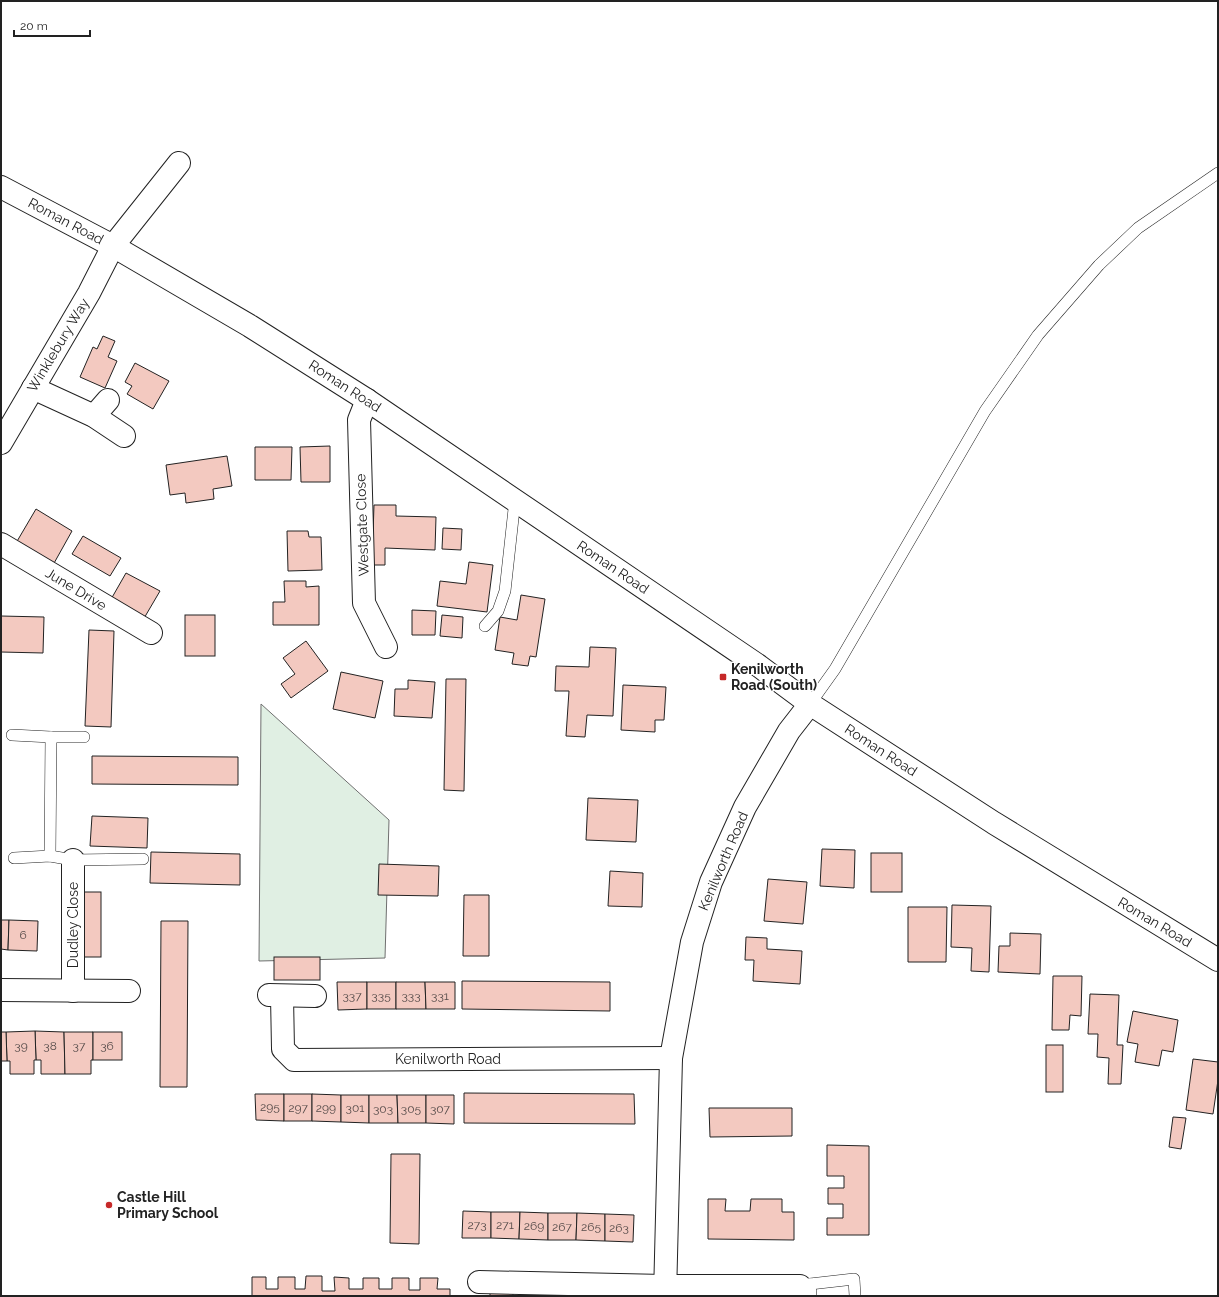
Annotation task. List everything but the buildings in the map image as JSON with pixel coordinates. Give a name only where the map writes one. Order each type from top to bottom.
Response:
[{"type":"street","name":"Winklebury Way","points":[[1,443],[89,293],[113,246],[179,163]]},
{"type":"street","name":"Roman Road","points":[[1,187],[113,246],[250,326],[367,400],[759,666],[810,704],[994,823],[1218,960]]},
{"type":"street","points":[[33,388],[101,408],[124,436]]},
{"type":"street","name":"Westgate Close","points":[[367,400],[359,420],[364,603],[386,647]]},
{"type":"street","name":"June Drive","points":[[1,544],[151,633]]},
{"type":"street","name":"Kenilworth Road","points":[[665,1291],[671,1058],[692,942],[711,882],[745,807],[789,731],[810,704]]},
{"type":"street","name":"Dudley Close","points":[[73,860],[73,991]]},
{"type":"street","points":[[1,990],[129,991]]},
{"type":"street","name":"Kenilworth Road","points":[[315,996],[275,996],[283,1049],[294,1060],[671,1058]]},
{"type":"street","points":[[479,1289],[665,1291],[807,1289]]},
{"type":"lane","points":[[810,704],[835,669],[985,411],[1038,335],[1099,265],[1138,228],[1218,173]]},
{"type":"lane","points":[[485,626],[498,611],[505,591],[515,500]]},
{"type":"lane","points":[[12,735],[84,737]]},
{"type":"lane","points":[[50,856],[52,737]]},
{"type":"lane","points":[[14,858],[50,856],[73,860],[143,859]]},
{"type":"lane","points":[[807,1289],[854,1279],[855,1296]]},
{"type":"green space","points":[[261,704],[389,820],[385,958],[259,961]]},
{"type":"place","name":"Kenilworth Road (South)","points":[[723,677]]},
{"type":"place","name":"Castle Hill Primary School","points":[[109,1205]]}]
